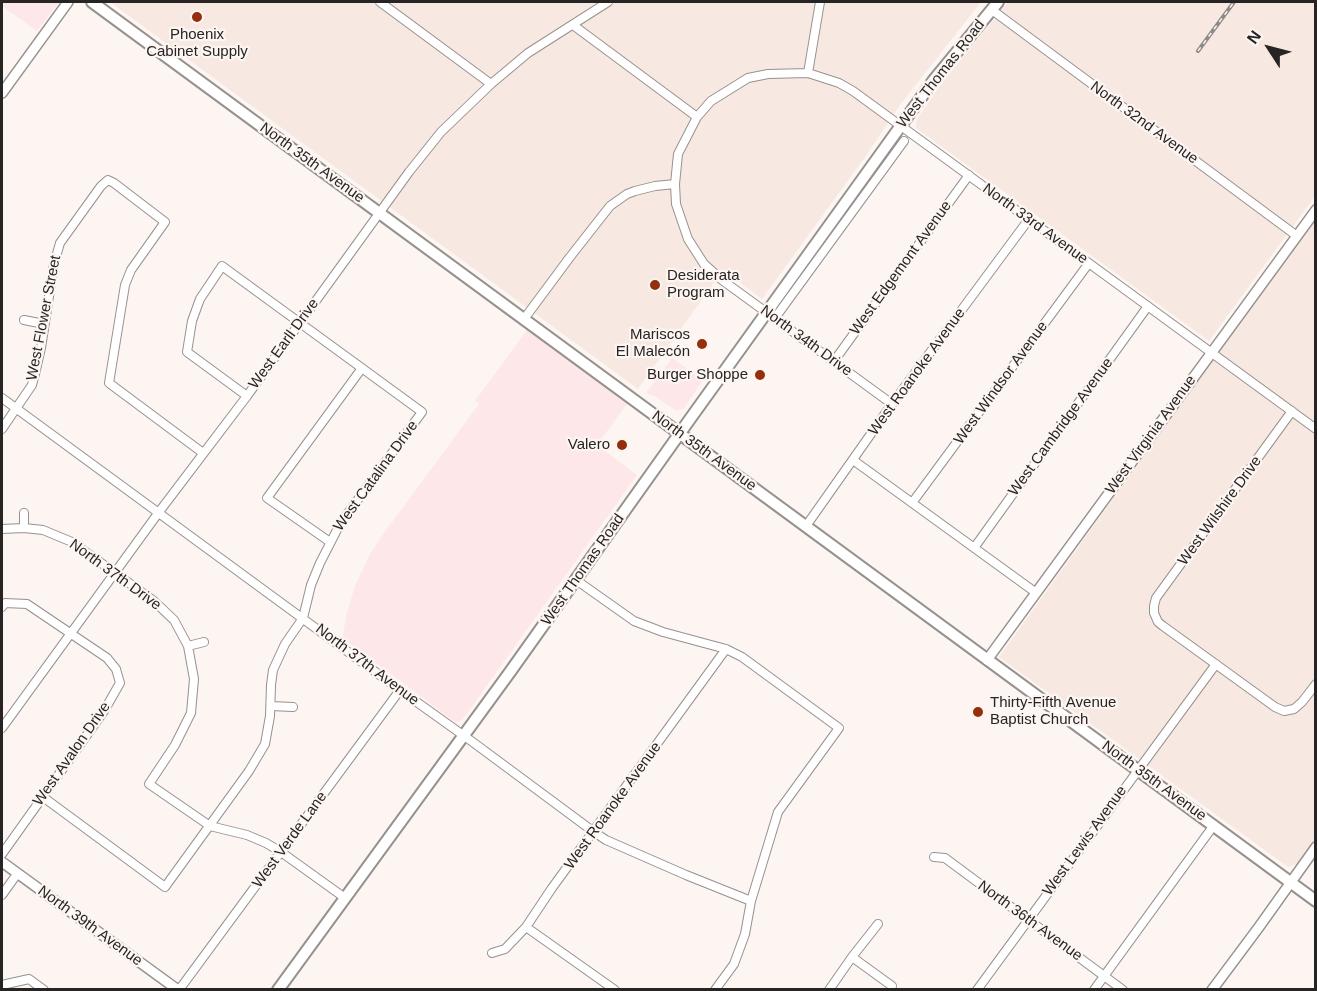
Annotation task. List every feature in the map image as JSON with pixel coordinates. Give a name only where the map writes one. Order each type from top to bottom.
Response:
[{"type":"main road","name":"North 35th Avenue","points":[[92,2],[1316,901]]},
{"type":"main road","name":"West Thomas Road","points":[[278,990],[465,736],[680,433],[771,315],[900,125],[995,6]]},
{"type":"street","points":[[2,93],[68,2]]},
{"type":"street","points":[[380,2],[491,84]]},
{"type":"street","name":"West Earll Drive","points":[[2,728],[409,172],[441,132],[491,84],[528,53],[608,2]]},
{"type":"street","points":[[524,319],[610,206],[635,191],[675,184],[678,154],[697,117],[711,101],[748,78],[768,74],[808,72],[820,2]]},
{"type":"street","name":"North 32nd Avenue","points":[[995,6],[1297,236]]},
{"type":"street","points":[[573,25],[697,117]]},
{"type":"street","name":"North 33rd Avenue","points":[[808,72],[839,83],[853,91],[1316,429]]},
{"type":"street","name":"West Thomas Road","points":[[771,315],[904,141]]},
{"type":"street","points":[[885,147],[894,154]]},
{"type":"street","name":"West Edgemont Avenue","points":[[834,361],[969,175]]},
{"type":"street","name":"West Flower Street","points":[[2,429],[32,385],[54,264],[60,243],[101,186],[108,180],[165,222],[131,270],[125,285],[109,382],[203,453]]},
{"type":"street","name":"North 34th Drive","points":[[675,184],[676,204],[688,239],[704,264],[723,281],[892,404]]},
{"type":"street","name":"West Virginia Avenue","points":[[987,660],[1316,210]]},
{"type":"street","name":"West Roanoke Avenue","points":[[806,525],[1029,219]]},
{"type":"street","name":"West Windsor Avenue","points":[[912,503],[1089,263]]},
{"type":"street","points":[[247,396],[187,352],[192,321],[200,299],[222,266],[362,368],[267,498],[330,543]]},
{"type":"street","name":"West Cambridge Avenue","points":[[974,548],[1148,306]]},
{"type":"street","points":[[24,320],[44,324]]},
{"type":"street","name":"West Catalina Drive","points":[[43,797],[165,887],[249,771],[265,744],[271,706],[273,670],[285,644],[303,618],[311,585],[330,543],[340,524],[422,412],[362,368]]},
{"type":"street","name":"North 37th Avenue","points":[[2,398],[594,832],[606,840],[676,871],[751,901]]},
{"type":"street","name":"West Wilshire Drive","points":[[1216,664],[1158,622],[1154,613],[1156,598],[1292,411]]},
{"type":"street","points":[[853,460],[1035,592]]},
{"type":"street","points":[[24,513],[24,528]]},
{"type":"street","name":"North 37th Drive","points":[[2,529],[43,530],[72,542],[154,601],[174,620],[188,646],[194,679],[191,713],[176,745],[149,784],[210,826]]},
{"type":"street","points":[[576,580],[634,621],[663,632],[726,649],[742,657],[839,728],[777,812],[751,901],[745,934],[734,964],[715,990]]},
{"type":"street","points":[[2,607],[5,603],[27,604],[70,634]]},
{"type":"street","name":"West Avalon Drive","points":[[2,854],[104,711],[120,683],[116,669],[108,658],[70,634]]},
{"type":"street","points":[[188,646],[204,642]]},
{"type":"street","name":"West Roanoke Avenue","points":[[492,953],[505,949],[526,927],[726,649]]},
{"type":"street","points":[[1216,664],[1275,707],[1284,711],[1294,709],[1316,684]]},
{"type":"street","name":"West Lewis Avenue","points":[[977,990],[1216,664]]},
{"type":"street","name":"West Verde Lane","points":[[179,990],[400,690]]},
{"type":"street","points":[[271,706],[293,707]]},
{"type":"street","points":[[1094,990],[1214,825]]},
{"type":"street","points":[[210,826],[247,835],[281,852],[345,898]]},
{"type":"street","points":[[1212,990],[1316,847]]},
{"type":"street","name":"North 36th Avenue","points":[[934,857],[945,858],[1124,990]]},
{"type":"street","name":"North 39th Avenue","points":[[2,862],[179,990]]},
{"type":"street","points":[[2,895],[17,874]]},
{"type":"street","points":[[829,990],[878,924]]},
{"type":"street","points":[[526,927],[615,990]]},
{"type":"street","points":[[852,957],[892,986]]},
{"type":"street","points":[[2,985],[29,979],[44,990]]},
{"type":"shaded area","points":[[2,2],[59,2],[37,31],[2,6]]},
{"type":"shaded area","points":[[110,2],[981,2],[900,105],[762,299],[723,270],[638,389]]},
{"type":"shaded area","points":[[1008,2],[1315,2],[1315,196],[1209,341],[916,128],[917,119],[942,83]]},
{"type":"shaded area","points":[[1315,219],[1315,839],[1297,864],[1288,867],[999,657]]},
{"type":"shaded area","points":[[527,330],[627,404],[597,445],[637,475],[463,719],[455,722],[343,638],[346,616],[355,586],[370,554],[479,404],[475,401]]},
{"type":"shaded area","points":[[672,358],[703,380],[684,408],[677,411],[646,393]]},
{"type":"railway","points":[[1198,51],[1234,2]]},
{"type":"place","name":"Phoenix Cabinet Supply","points":[[197,17]]},
{"type":"place","name":"Desiderata Program","points":[[655,285]]},
{"type":"place","name":"Mariscos El Malecón","points":[[702,344]]},
{"type":"place","name":"Burger Shoppe","points":[[760,375]]},
{"type":"place","name":"Valero","points":[[622,445]]},
{"type":"place","name":"Thirty-Fifth Avenue Baptist Church","points":[[978,712]]}]
